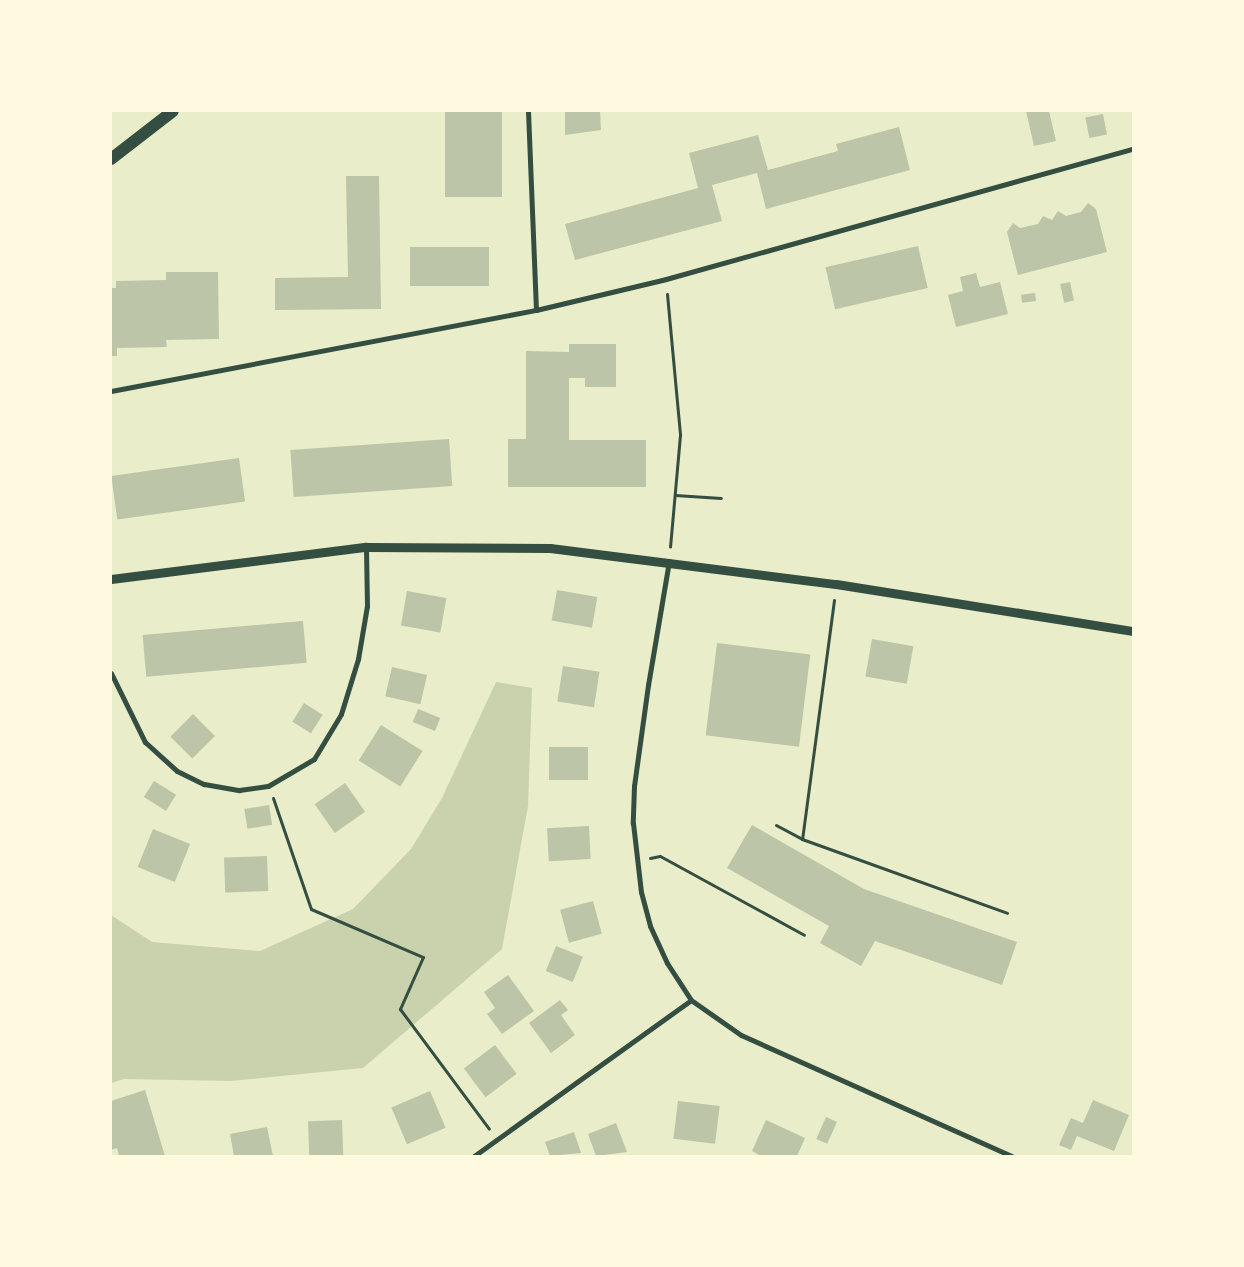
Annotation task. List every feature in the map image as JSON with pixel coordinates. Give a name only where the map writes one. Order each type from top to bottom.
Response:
[{"type":"main road","points":[[111,159],[173,111]]},
{"type":"street","points":[[528,111],[536,310]]},
{"type":"street","points":[[111,391],[536,310],[666,278],[1133,148]]},
{"type":"street","points":[[111,673],[145,742],[176,770],[204,784],[239,790],[268,786],[314,759],[340,714],[358,659],[367,606],[366,547]]},
{"type":"street","points":[[111,579],[366,547],[550,548],[669,561],[836,584],[1133,631]]},
{"type":"street","points":[[669,561],[634,786],[635,861],[650,926],[667,963],[691,1000],[741,1035],[784,1056],[1012,1156]]},
{"type":"street","points":[[474,1156],[691,1000]]},
{"type":"path","points":[[666,278],[680,435],[669,561]]},
{"type":"path","points":[[675,495],[721,498]]},
{"type":"path","points":[[802,839],[836,584]]},
{"type":"path","points":[[275,806],[311,909],[423,958],[400,1009],[481,1119]]},
{"type":"path","points":[[776,825],[802,839],[1007,913]]},
{"type":"path","points":[[635,861],[660,856],[804,935]]},
{"type":"green space","points":[[496,682],[532,688],[528,806],[502,949],[363,1068],[231,1081],[124,1079],[111,1083],[111,915],[152,942],[260,951],[353,909],[411,849],[442,798]]},
{"type":"building","points":[[445,111],[502,111],[502,197],[445,197]]},
{"type":"building","points":[[565,111],[600,111],[601,130],[565,135]]},
{"type":"building","points":[[1026,111],[1049,111],[1056,141],[1034,146]]},
{"type":"building","points":[[1103,114],[1107,135],[1089,138],[1085,117]]},
{"type":"building","points":[[899,127],[910,170],[766,209],[757,173],[712,185],[722,221],[575,260],[565,224],[698,188],[689,153],[758,135],[768,170],[838,151],[836,144]]},
{"type":"building","points":[[346,176],[379,176],[381,309],[275,310],[275,278],[348,277]]},
{"type":"building","points":[[1088,203],[1096,209],[1107,252],[1018,275],[1007,232],[1013,223],[1020,228],[1038,224],[1043,216],[1052,220],[1058,211],[1066,216],[1081,212]]},
{"type":"building","points":[[918,246],[928,288],[835,309],[825,267]]},
{"type":"building","points":[[410,247],[489,247],[489,286],[410,286]]},
{"type":"building","points":[[166,272],[218,272],[219,339],[166,340],[167,347],[117,348],[117,356],[111,356],[111,288],[116,288],[116,281],[166,280]]},
{"type":"building","points":[[976,273],[980,287],[1000,282],[1008,314],[956,327],[948,295],[963,291],[960,277]]},
{"type":"building","points":[[1070,282],[1074,301],[1064,303],[1060,284]]},
{"type":"building","points":[[1035,293],[1036,301],[1022,303],[1021,295]]},
{"type":"building","points":[[569,344],[616,344],[616,387],[585,387],[585,378],[569,378],[569,440],[646,440],[646,487],[508,487],[508,439],[526,439],[526,351],[569,352]]},
{"type":"building","points":[[449,439],[452,486],[294,497],[290,450]]},
{"type":"building","points":[[239,458],[245,502],[117,520],[111,476]]},
{"type":"building","points":[[557,590],[597,597],[592,628],[552,621]]},
{"type":"building","points":[[407,591],[446,598],[440,632],[401,625]]},
{"type":"building","points":[[303,621],[307,663],[146,677],[143,635]]},
{"type":"building","points":[[872,639],[913,646],[907,684],[865,676]]},
{"type":"building","points":[[717,643],[810,654],[799,747],[706,735]]},
{"type":"building","points":[[563,666],[600,672],[594,707],[557,702]]},
{"type":"building","points":[[392,667],[427,675],[420,704],[385,696]]},
{"type":"building","points":[[304,703],[323,715],[311,733],[292,722]]},
{"type":"building","points":[[418,709],[440,718],[435,731],[413,722]]},
{"type":"building","points":[[193,714],[215,736],[192,759],[170,737]]},
{"type":"building","points":[[381,725],[423,751],[400,787],[359,761]]},
{"type":"building","points":[[549,747],[588,747],[588,780],[549,780]]},
{"type":"building","points":[[154,781],[176,795],[166,811],[144,797]]},
{"type":"building","points":[[345,783],[365,812],[335,833],[315,804]]},
{"type":"building","points":[[269,805],[272,825],[247,829],[244,809]]},
{"type":"building","points":[[752,825],[864,889],[1017,942],[1002,985],[875,941],[861,966],[820,943],[829,926],[727,868]]},
{"type":"building","points":[[589,826],[591,859],[549,861],[547,828]]},
{"type":"building","points":[[153,829],[190,844],[175,882],[138,867]]},
{"type":"building","points":[[267,856],[268,891],[225,892],[224,858]]},
{"type":"building","points":[[593,901],[602,934],[569,943],[560,910]]},
{"type":"building","points":[[556,946],[583,957],[573,982],[546,971]]},
{"type":"building","points":[[508,975],[534,1011],[502,1034],[487,1014],[495,1008],[484,992]]},
{"type":"building","points":[[560,1000],[568,1010],[561,1015],[575,1035],[551,1053],[529,1023]]},
{"type":"building","points":[[495,1045],[517,1074],[486,1097],[464,1068]]},
{"type":"building","points":[[145,1090],[165,1156],[119,1156],[117,1148],[111,1150],[111,1101]]},
{"type":"building","points":[[430,1091],[446,1128],[407,1144],[391,1107]]},
{"type":"building","points":[[1093,1100],[1129,1115],[1114,1151],[1077,1136],[1071,1150],[1059,1145],[1071,1118],[1083,1123]]},
{"type":"building","points":[[678,1101],[720,1106],[715,1144],[673,1139]]},
{"type":"building","points":[[826,1117],[837,1122],[827,1144],[816,1139]]},
{"type":"building","points":[[342,1120],[343,1155],[309,1156],[308,1121]]},
{"type":"building","points":[[766,1120],[805,1138],[797,1156],[761,1156],[752,1151]]},
{"type":"building","points":[[616,1123],[627,1152],[596,1156],[588,1134]]},
{"type":"building","points":[[267,1127],[273,1156],[234,1156],[230,1134]]},
{"type":"building","points":[[574,1132],[581,1153],[550,1156],[545,1142]]}]
